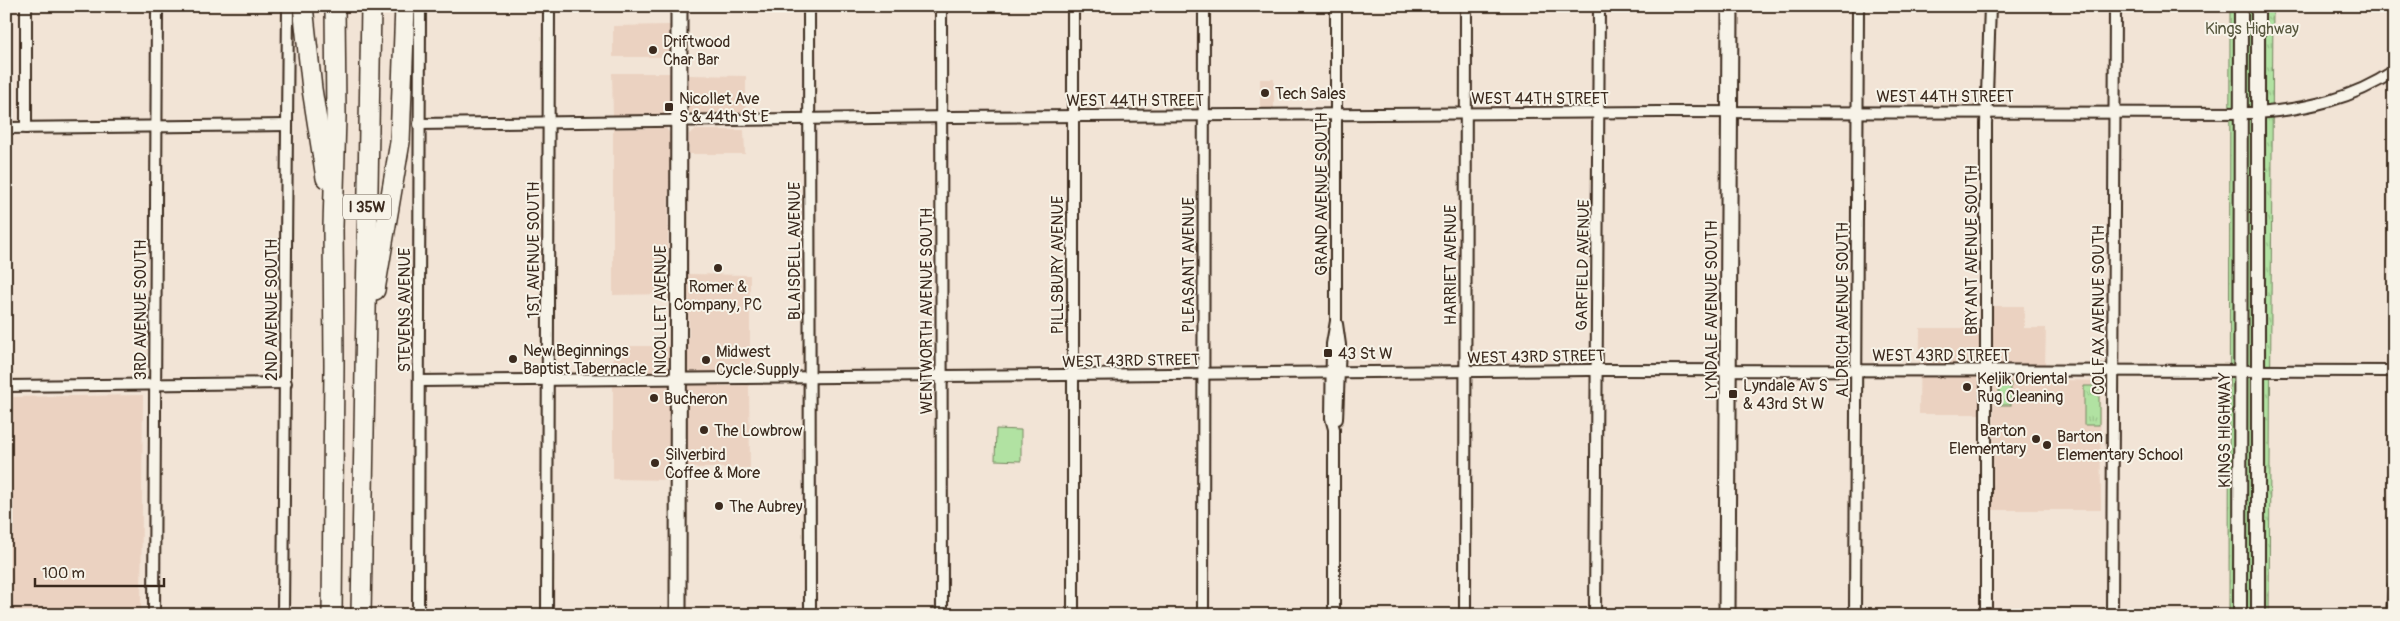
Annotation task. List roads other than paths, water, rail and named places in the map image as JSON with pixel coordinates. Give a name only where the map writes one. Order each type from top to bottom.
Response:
[{"type":"highway","points":[[303,6],[312,89],[333,227]]},
{"type":"highway","name":"I 35W","points":[[332,615],[333,227],[336,116],[335,6]]},
{"type":"highway","points":[[336,116],[345,6]]},
{"type":"highway","points":[[360,6],[369,60]]},
{"type":"highway","name":"I 35W","points":[[361,615],[371,6]]},
{"type":"highway","points":[[365,353],[400,142],[405,6]]},
{"type":"main road","name":"NICOLLET AVENUE","points":[[678,615],[679,6]]},
{"type":"main road","name":"LYNDALE AVENUE SOUTH","points":[[1727,615],[1730,6]]},
{"type":"street","points":[[26,6],[26,128]]},
{"type":"street","name":"3RD AVENUE SOUTH","points":[[154,615],[157,6]]},
{"type":"street","name":"2ND AVENUE SOUTH","points":[[283,615],[288,6]]},
{"type":"street","name":"STEVENS AVENUE","points":[[418,615],[420,6]]},
{"type":"street","name":"1ST AVENUE SOUTH","points":[[547,615],[549,6]]},
{"type":"street","name":"BLAISDELL AVENUE","points":[[809,6],[810,615]]},
{"type":"street","name":"WENTWORTH AVENUE SOUTH","points":[[941,6],[942,615]]},
{"type":"street","name":"PILLSBURY AVENUE","points":[[1072,615],[1073,6]]},
{"type":"street","name":"PLEASANT AVENUE","points":[[1203,615],[1204,6]]},
{"type":"street","name":"GRAND AVENUE SOUTH","points":[[1334,615],[1334,429],[1331,418],[1335,373],[1332,344],[1336,321],[1336,6]]},
{"type":"street","name":"HARRIET AVENUE","points":[[1465,615],[1466,6]]},
{"type":"street","name":"GARFIELD AVENUE","points":[[1595,615],[1599,6]]},
{"type":"street","name":"ALDRICH AVENUE SOUTH","points":[[1855,615],[1858,6]]},
{"type":"street","name":"BRYANT AVENUE SOUTH","points":[[1986,615],[1986,112],[1990,6]]},
{"type":"street","name":"COLFAX AVENUE SOUTH","points":[[2112,615],[2115,6]]},
{"type":"street","name":"KINGS HIGHWAY","points":[[2240,615],[2241,6]]},
{"type":"street","name":"KINGS HIGHWAY","points":[[2258,6],[2258,615]]},
{"type":"street","name":"WEST 44TH STREET","points":[[419,124],[941,117],[1598,112],[2258,113],[2304,108],[2331,101],[2358,91],[2394,71]]},
{"type":"street","points":[[6,128],[287,125]]},
{"type":"street","name":"WEST 43RD STREET","points":[[419,381],[1596,370],[2394,371]]},
{"type":"street","points":[[6,386],[286,383]]},
{"type":"street","points":[[2392,615],[2394,586]]},
{"type":"place","name":"Driftwood Char Bar","points":[[653,50]]},
{"type":"place","name":"Tech Sales","points":[[1265,93]]},
{"type":"place","name":"Nicollet Ave S & 44th St E","points":[[669,107]]},
{"type":"place","name":"Romer & Company, PC","points":[[718,268]]},
{"type":"place","name":"43 St W","points":[[1328,353]]},
{"type":"place","name":"New Beginnings Baptist Tabernacle","points":[[513,359]]},
{"type":"place","name":"Midwest Cycle Supply","points":[[706,360]]},
{"type":"place","name":"Keljik Oriental Rug Cleaning","points":[[1967,387]]},
{"type":"place","name":"Lyndale Av S & 43rd St W","points":[[1733,394]]},
{"type":"place","name":"Bucheron","points":[[654,398]]},
{"type":"place","name":"The Lowbrow","points":[[704,430]]},
{"type":"place","name":"Barton Elementary","points":[[2036,439]]},
{"type":"place","name":"Barton Elementary School","points":[[2047,445]]},
{"type":"place","name":"Silverbird Coffee & More","points":[[655,463]]},
{"type":"place","name":"The Aubrey","points":[[719,506]]},
{"type":"park label","name":"Kings Highway","points":[[2252,28]]}]
